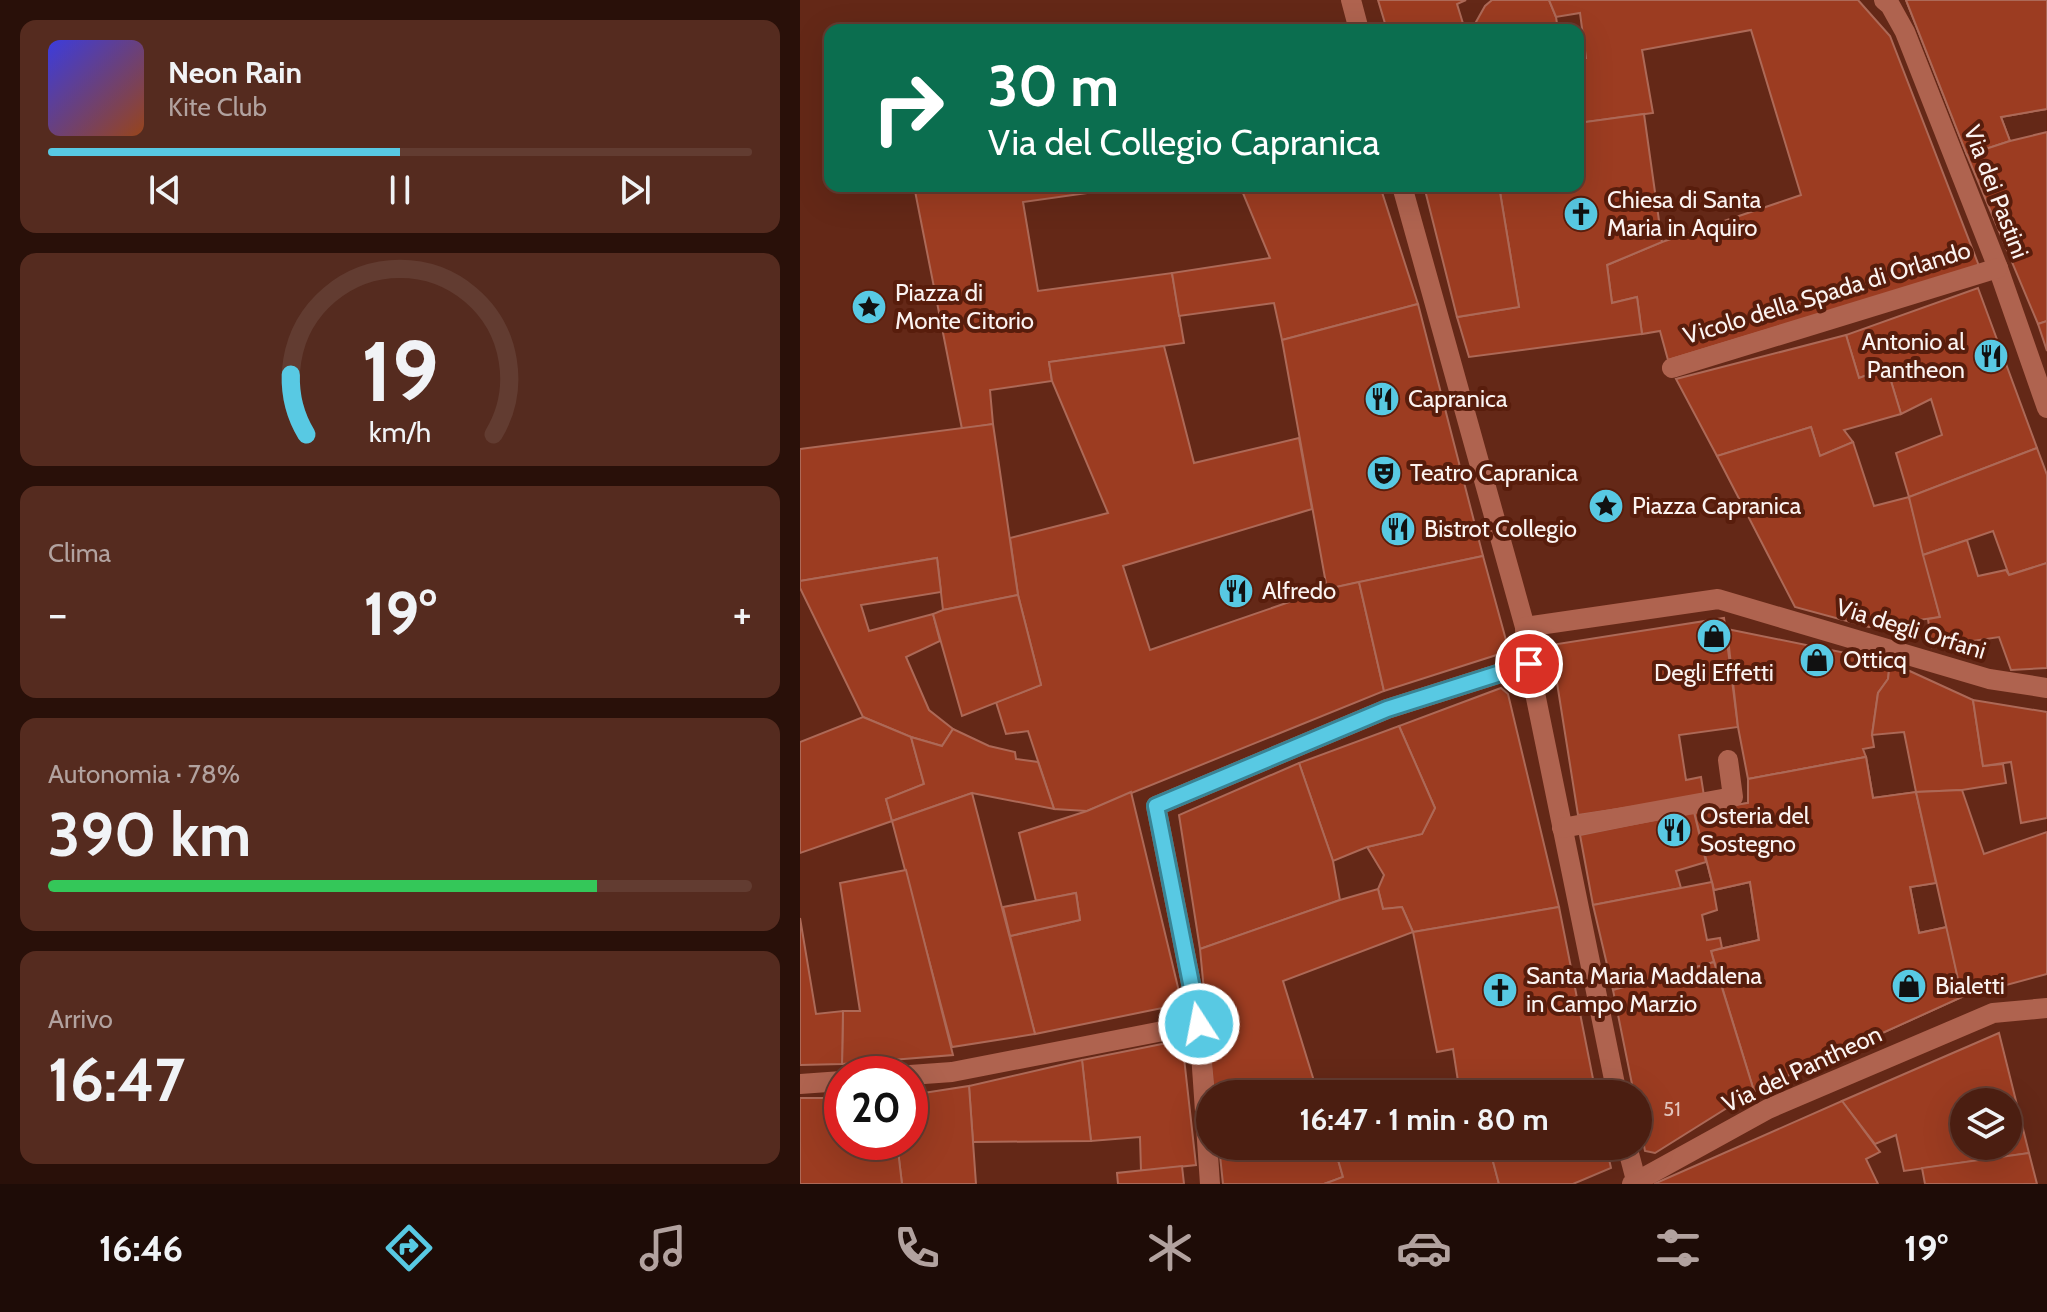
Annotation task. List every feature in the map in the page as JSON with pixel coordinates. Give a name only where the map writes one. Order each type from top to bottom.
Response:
[{"type":"street","points":[[1351,0],[1357,24]]},
{"type":"street","name":"Via dei Pastini","points":[[1884,0],[1905,32],[1998,268],[2047,408]]},
{"type":"street","points":[[1404,192],[1525,627],[1527,656],[1614,1080]]},
{"type":"street","name":"Vicolo della Spada di Orlando","points":[[1672,368],[1998,268]]},
{"type":"street","name":"Via degli Orfani","points":[[1525,627],[1718,599],[1989,679],[2047,688]]},
{"type":"street","points":[[1210,1184],[1199,1024],[1156,806],[1387,709],[1527,656]]},
{"type":"street","points":[[1562,828],[1733,797],[1728,760]]},
{"type":"street","name":"Via del Pantheon","points":[[1640,1181],[1768,1109],[1993,1013],[2047,1008]]},
{"type":"street","points":[[928,1074],[952,1072],[1199,1024]]},
{"type":"street","points":[[800,1084],[824,1082]]},
{"type":"street","points":[[1631,1160],[1640,1181]]},
{"type":"building","points":[[1378,0],[1466,0],[1457,4],[1463,24],[1385,24]]},
{"type":"building","points":[[1492,0],[1549,0],[1557,24],[1476,24],[1485,6]]},
{"type":"building","points":[[1549,0],[1858,0],[1890,36],[1979,266],[1668,360],[1660,331],[1642,334],[1637,297],[1612,303],[1607,265],[1662,242],[1801,195],[1751,30],[1642,50],[1653,113],[1584,122],[1584,24],[1580,13],[1556,17]]},
{"type":"building","points":[[1906,0],[1983,0],[1991,26],[2018,18],[2015,0],[2047,0],[2047,109],[2001,117],[2010,141],[1967,155]]},
{"type":"building","points":[[1906,0],[2047,0],[2047,109],[2001,117],[2010,141],[1967,155]]},
{"type":"building","name":"Chiesa di Santa Maria in Aquiro","points":[[1644,114],[1662,242],[1607,265],[1612,303],[1637,297],[1642,334],[1469,357],[1457,317],[1519,307],[1500,192],[1584,192],[1584,122]]},
{"type":"building","points":[[2047,132],[2047,321],[2038,324],[1967,155]]},
{"type":"building","points":[[915,192],[1094,192],[1023,202],[1038,291],[1172,273],[1184,343],[1049,362],[1052,381],[990,390],[993,424],[962,429]]},
{"type":"building","points":[[1242,192],[1382,192],[1418,304],[1282,340],[1274,303],[1179,316],[1172,273],[1270,258]]},
{"type":"building","points":[[1426,192],[1500,192],[1519,307],[1457,317]]},
{"type":"building","points":[[1978,288],[2037,448],[1909,497],[1896,453],[1942,435],[1931,399],[1901,414],[1887,368],[1859,378],[1846,335]]},
{"type":"building","name":"Teatro Capranica","points":[[1418,304],[1483,556],[1327,589],[1282,340]]},
{"type":"building","points":[[2047,321],[2047,351],[2038,324]]},
{"type":"building","points":[[1846,335],[1859,378],[1887,368],[1901,414],[1844,430],[1853,442],[1820,456],[1811,427],[1717,456],[1676,379]]},
{"type":"building","points":[[1164,346],[1194,463],[1299,438],[1312,509],[1123,566],[1150,650],[1327,589],[1359,582],[1384,691],[1087,811],[1054,809],[1028,731],[1006,734],[996,702],[1041,685],[1018,595],[1010,538],[1108,513],[1052,381],[1049,362]]},
{"type":"building","points":[[993,424],[1018,595],[943,610],[937,558],[800,581],[800,449]]},
{"type":"building","points":[[1811,427],[1820,456],[1853,442],[1874,506],[1909,497],[1940,617],[1869,627],[1795,607],[1717,456]]},
{"type":"building","points":[[2037,448],[2047,475],[2047,563],[2009,575],[1993,531],[1923,555],[1909,497]]},
{"type":"building","points":[[1967,540],[1978,576],[2006,570],[2009,575],[2047,563],[2047,668],[2011,670],[1999,637],[1932,647],[1928,619],[1940,617],[1923,555]]},
{"type":"building","points":[[1483,556],[1509,651],[1384,691],[1359,582]]},
{"type":"building","points":[[937,558],[941,592],[861,605],[869,631],[933,614],[940,641],[906,657],[929,710],[953,729],[942,746],[863,717],[800,588],[800,581]]},
{"type":"building","points":[[1018,595],[1041,685],[962,716],[933,614]]},
{"type":"building","points":[[1724,618],[1738,727],[1679,735],[1686,780],[1701,777],[1704,796],[1578,815],[1551,645]]},
{"type":"building","points":[[1727,629],[1890,662],[1888,679],[1878,693],[1872,735],[1874,747],[1863,749],[1866,757],[1748,779],[1738,727]]},
{"type":"building","points":[[1890,662],[1973,700],[1983,766],[2003,764],[2006,783],[1962,790],[1916,792],[1904,732],[1872,735],[1878,693],[1888,679]]},
{"type":"building","points":[[1501,688],[1508,694],[1559,907],[1413,932],[1402,907],[1383,909],[1378,889],[1384,875],[1367,847],[1422,834],[1435,808],[1399,726]]},
{"type":"building","points":[[1973,700],[2047,712],[2047,818],[2021,823],[2011,762],[1983,766]]},
{"type":"building","points":[[863,717],[911,737],[924,784],[886,799],[892,821],[800,853],[800,742]]},
{"type":"building","points":[[1399,726],[1435,808],[1422,834],[1367,847],[1333,861],[1299,763]]},
{"type":"building","points":[[953,729],[989,746],[1015,752],[1016,759],[1038,762],[1054,809],[972,793],[892,821],[886,799],[924,784],[911,737],[942,746]]},
{"type":"building","points":[[1866,757],[1873,798],[1916,792],[1936,883],[1910,887],[1919,933],[1947,927],[1962,997],[1754,1091],[1711,951],[1759,940],[1750,882],[1714,890],[1694,812],[1748,803],[1748,779]],"holes":[[[1851,812],[1857,842],[1807,851],[1798,820]],[[1862,905],[1868,940],[1826,948],[1820,912]]]},
{"type":"building","points":[[1866,757],[1873,798],[1916,792],[1936,883],[1910,887],[1919,933],[1947,927],[1962,997],[1754,1091],[1711,951],[1759,940],[1750,882],[1714,890],[1694,812],[1748,803],[1748,779]]},
{"type":"building","points":[[1299,763],[1333,861],[1340,900],[1200,949],[1179,815]]},
{"type":"building","points":[[1962,790],[1984,854],[2047,832],[2047,974],[1962,997],[1916,792]]},
{"type":"building","points":[[1131,792],[1182,1004],[1035,1034],[1010,936],[1080,920],[1076,893],[1036,901],[1019,833],[1087,811]]},
{"type":"building","points":[[972,793],[1035,1034],[952,1047],[892,821]]},
{"type":"building","points":[[1694,812],[1706,862],[1676,871],[1681,888],[1593,905],[1580,835]]},
{"type":"building","points":[[906,870],[953,1055],[842,1056],[843,1011],[860,1011],[840,883]]},
{"type":"building","points":[[1712,882],[1717,910],[1702,915],[1707,940],[1720,938],[1722,948],[1711,951],[1714,962],[1613,990],[1593,905]]},
{"type":"building","points":[[1378,889],[1383,909],[1402,907],[1413,932],[1283,981],[1314,1080],[1213,1080],[1200,949]]},
{"type":"building","points":[[1076,893],[1080,920],[1010,936],[1003,907]]},
{"type":"building","name":"Santa Maria Maddalena in Campo Marzio","points":[[1559,907],[1593,1080],[1458,1080],[1453,1049],[1437,1052],[1413,932]]},
{"type":"building","points":[[800,918],[816,1014],[843,1011],[842,1056],[824,1056],[824,1064],[800,1065]]},
{"type":"building","points":[[1714,962],[1754,1091],[1652,1152],[1652,1080],[1631,1080],[1613,990]]},
{"type":"building","points":[[1999,1033],[2013,1088],[1950,1088],[1950,1160],[1980,1160],[1904,1171],[1896,1135],[1875,1144],[1842,1101]]},
{"type":"building","points":[[1182,1040],[1196,1165],[1141,1171],[1140,1137],[1091,1141],[1082,1060]]},
{"type":"building","points":[[1082,1060],[1091,1141],[973,1142],[969,1086]]},
{"type":"building","points":[[969,1086],[976,1184],[902,1184],[899,1160],[928,1160],[928,1092]]},
{"type":"building","points":[[800,1098],[824,1098],[824,1160],[899,1160],[902,1184],[800,1184]]},
{"type":"building","points":[[1842,1101],[1880,1152],[1866,1159],[1878,1184],[1654,1184]]},
{"type":"building","points":[[2022,1125],[2029,1153],[2022,1154]]},
{"type":"building","points":[[2029,1153],[2037,1184],[1925,1184],[1922,1168],[1979,1160],[2022,1160],[2022,1154]]},
{"type":"building","points":[[1220,1160],[1338,1160],[1343,1177],[1324,1184],[1223,1184]]},
{"type":"building","points":[[1338,1160],[1493,1160],[1499,1184],[1324,1184],[1343,1177]]},
{"type":"building","points":[[1493,1160],[1609,1160],[1611,1168],[1573,1184],[1499,1184]]},
{"type":"building","points":[[1182,1166],[1184,1184],[1118,1184],[1117,1173]]},
{"type":"place","name":"Chiesa di Santa Maria in Aquiro","points":[[1581,214]]},
{"type":"place","name":"Piazza di Monte Citorio","points":[[869,307]]},
{"type":"place","name":"Antonio al Pantheon","points":[[1991,356]]},
{"type":"place","name":"Capranica","points":[[1382,399]]},
{"type":"place","name":"Teatro Capranica","points":[[1384,473]]},
{"type":"place","name":"Piazza Capranica","points":[[1606,506]]},
{"type":"place","name":"Bistrot Collegio","points":[[1398,529]]},
{"type":"place","name":"Alfredo","points":[[1236,591]]},
{"type":"place","name":"Degli Effetti","points":[[1714,636]]},
{"type":"place","name":"Otticq","points":[[1817,660]]},
{"type":"place","name":"Osteria del Sostegno","points":[[1674,830]]},
{"type":"place","name":"Bialetti","points":[[1909,986]]},
{"type":"place","name":"Santa Maria Maddalena in Campo Marzio","points":[[1500,990]]},
{"type":"route","points":[[1199,1024],[1156,806],[1387,709],[1529,664]]}]
